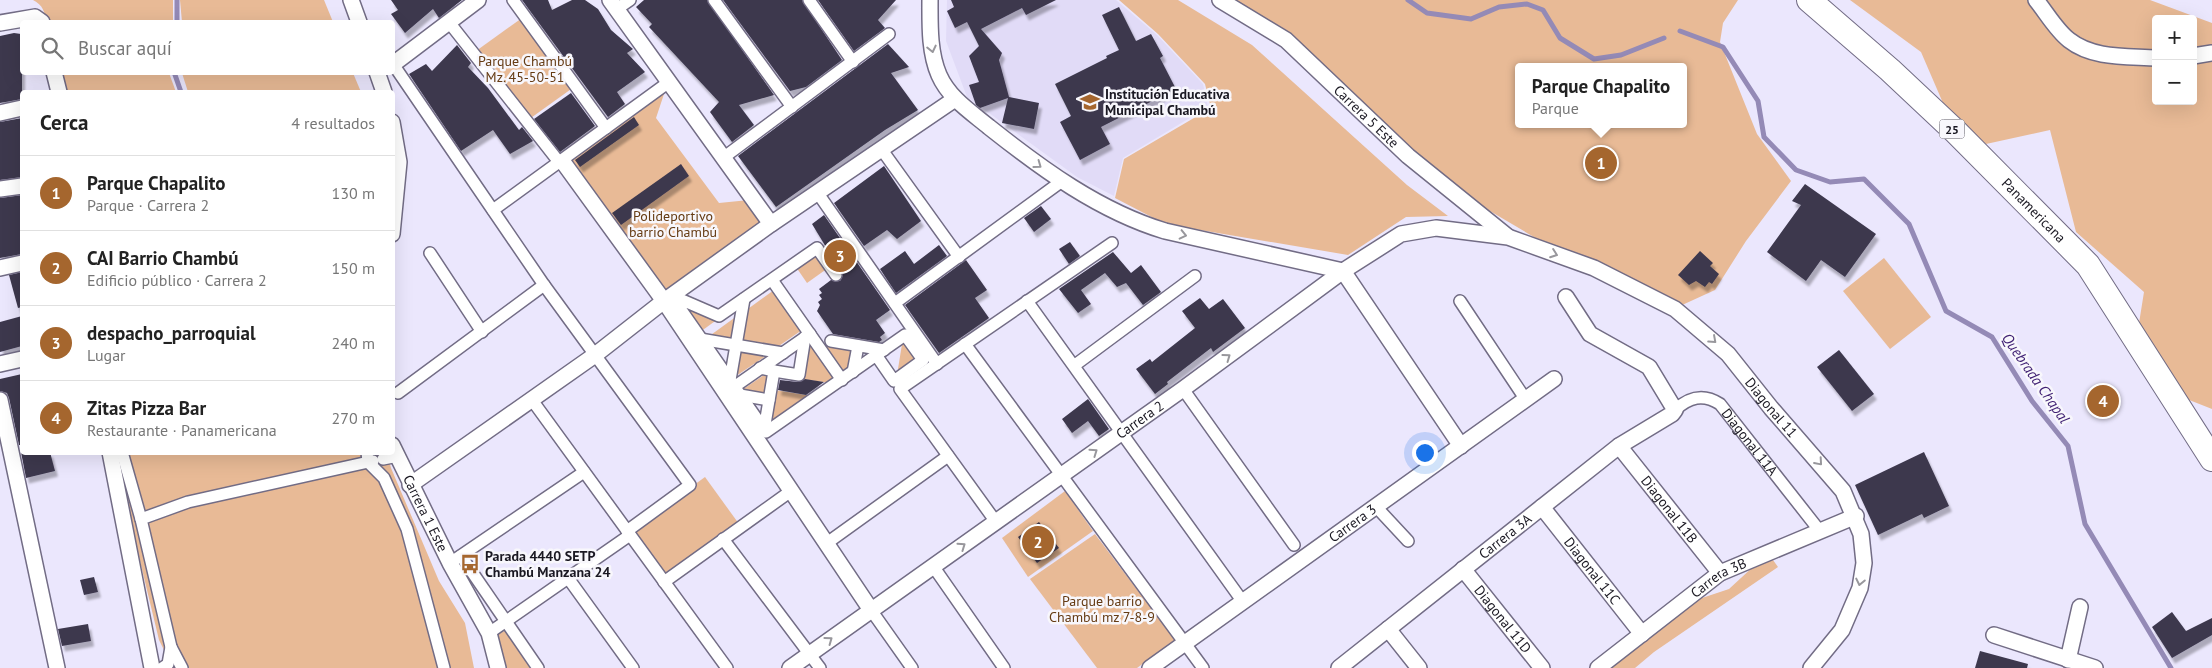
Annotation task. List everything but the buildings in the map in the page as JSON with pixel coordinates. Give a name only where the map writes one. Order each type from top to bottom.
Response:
[{"type":"main road","name":"Panamericana","points":[[1809,0],[1890,70],[1956,132],[2088,265],[2212,459]]},
{"type":"street","points":[[351,0],[358,20]]},
{"type":"street","points":[[395,62],[478,0]]},
{"type":"street","points":[[513,0],[606,128]]},
{"type":"street","points":[[630,0],[613,5],[771,224]]},
{"type":"street","points":[[714,0],[792,107]]},
{"type":"street","points":[[810,0],[853,62]]},
{"type":"street","points":[[930,0],[930,40],[939,75],[954,99],[1039,167],[1138,223],[1165,231],[1343,271],[1462,446]]},
{"type":"street","name":"Carrera 5 Este","points":[[1220,0],[1286,40],[1408,156],[1508,237]]},
{"type":"street","points":[[2036,0],[2067,39],[2081,47],[2099,54],[2152,58]]},
{"type":"street","points":[[0,23],[35,16],[40,20]]},
{"type":"street","points":[[448,21],[561,162],[664,301],[790,491],[912,668]]},
{"type":"street","points":[[723,158],[889,34]]},
{"type":"street","points":[[2197,55],[2212,53]]},
{"type":"street","points":[[395,67],[544,285],[690,485],[568,578],[489,633]]},
{"type":"street","points":[[55,75],[58,90]]},
{"type":"street","points":[[379,75],[383,90]]},
{"type":"street","points":[[493,210],[669,82]]},
{"type":"street","points":[[410,485],[595,355],[664,301],[771,224],[882,150],[954,99]]},
{"type":"street","points":[[0,113],[20,108]]},
{"type":"street","points":[[395,133],[399,162],[395,203]]},
{"type":"street","points":[[882,150],[959,257]]},
{"type":"street","points":[[895,303],[1062,181]]},
{"type":"street","points":[[0,190],[20,186]]},
{"type":"street","points":[[817,192],[937,364]]},
{"type":"street","name":"Carrera 2","points":[[790,668],[1183,389],[1343,271],[1401,234],[1436,228],[1508,237]]},
{"type":"street","name":"Diagonal 11","points":[[1508,237],[1594,268],[1675,309],[1728,354],[1771,408],[1844,491],[1856,516],[1861,534],[1864,563],[1860,588],[1842,630],[1811,668]]},
{"type":"street","points":[[996,522],[900,389],[1112,243]]},
{"type":"street","points":[[764,430],[700,339],[680,309],[678,302],[682,300],[719,316],[817,248],[836,275]]},
{"type":"street","points":[[430,253],[482,332]]},
{"type":"street","points":[[0,268],[20,263]]},
{"type":"street","points":[[1075,365],[1195,276]]},
{"type":"street","points":[[772,280],[807,335],[842,380]]},
{"type":"street","points":[[398,393],[544,285]]},
{"type":"street","points":[[1566,297],[1590,334],[1649,367],[1675,410]]},
{"type":"street","points":[[734,387],[736,345],[744,299]]},
{"type":"street","points":[[1027,300],[1243,602]]},
{"type":"street","points":[[1460,301],[1526,400]]},
{"type":"street","points":[[734,387],[807,335]]},
{"type":"street","points":[[760,368],[799,375],[807,335]]},
{"type":"street","points":[[700,339],[783,353]]},
{"type":"street","points":[[764,430],[766,432],[880,353],[858,346],[831,341]]},
{"type":"street","points":[[965,344],[1203,668]]},
{"type":"street","points":[[853,372],[858,346]]},
{"type":"street","points":[[0,364],[20,359]]},
{"type":"street","points":[[764,430],[774,370]]},
{"type":"street","name":"Carrera 3","points":[[1150,668],[1554,379]]},
{"type":"street","points":[[734,387],[770,400]]},
{"type":"street","points":[[1183,389],[1294,545]]},
{"type":"street","name":"Diagonal 11A","points":[[1675,410],[1685,401],[1704,397],[1720,404],[1819,530]]},
{"type":"street","points":[[0,400],[57,668]]},
{"type":"street","points":[[532,400],[726,668]]},
{"type":"street","name":"Carrera 3A","points":[[1339,668],[1619,446],[1672,414],[1675,410]]},
{"type":"street","name":"Diagonal 11B","points":[[1619,446],[1720,573]]},
{"type":"street","points":[[111,455],[152,668]]},
{"type":"street","points":[[123,455],[142,519],[171,647],[182,668]]},
{"type":"street","points":[[142,519],[188,502],[380,456],[384,478],[407,530],[444,668]]},
{"type":"street","name":"Carrera 1 Este","points":[[380,456],[410,485],[456,560],[489,633],[498,668]]},
{"type":"street","points":[[827,543],[948,456]]},
{"type":"street","points":[[538,668],[505,622],[456,560],[584,472]]},
{"type":"street","points":[[664,582],[790,491]]},
{"type":"street","name":"Diagonal 11C","points":[[1542,507],[1642,634]]},
{"type":"street","points":[[1381,512],[1408,541]]},
{"type":"street","name":"Carrera 3B","points":[[1598,668],[1720,573],[1856,516]]},
{"type":"street","points":[[724,540],[820,668]]},
{"type":"street","points":[[933,566],[1004,668]]},
{"type":"street","name":"Diagonal 11D","points":[[1463,570],[1542,668]]},
{"type":"street","points":[[568,578],[633,668]]},
{"type":"street","points":[[2068,660],[2080,608]]},
{"type":"street","points":[[1388,629],[1419,668]]},
{"type":"street","points":[[1994,636],[2095,668]]},
{"type":"street","points":[[162,668],[168,664],[171,647]]},
{"type":"street","points":[[2040,668],[2046,654]]},
{"type":"shaded area","name":"Institución Educativa Municipal Chambú","points":[[947,0],[1116,0],[1157,35],[1203,84],[1208,107],[1123,158],[1114,196],[1077,177],[967,97],[946,41]]},
{"type":"green space","points":[[33,0],[173,0],[173,20],[46,20],[43,9]]},
{"type":"green space","points":[[180,0],[324,0],[332,20],[182,20]]},
{"type":"green space","points":[[1119,0],[1178,0],[1252,45],[1407,185],[1448,216],[1406,217],[1348,255],[1165,224],[1115,198],[1124,159],[1211,108],[1205,84],[1158,34]]},
{"type":"green space","points":[[1226,0],[1738,0],[1723,23],[1720,42],[1757,134],[1791,181],[1746,241],[1715,290],[1680,306],[1611,268],[1539,240],[1478,204]]},
{"type":"green space","points":[[1850,0],[2150,0],[2190,15],[2152,15],[2152,105],[2197,105],[2197,17],[2212,23],[2212,409],[2174,394],[2136,342],[2144,292],[2076,232],[2050,130],[1986,144],[1946,110],[1921,52]]},
{"type":"green space","name":"Parque Chambú Mz. 45-50-51","points":[[522,18],[574,87],[528,120],[476,51]]},
{"type":"green space","points":[[55,75],[170,75],[175,90],[59,90]]},
{"type":"green space","points":[[183,75],[354,75],[360,90],[187,90]]},
{"type":"green space","name":"Polideportivo barrio Chambú","points":[[666,88],[656,118],[719,203],[749,200],[766,222],[663,295],[567,161]]},
{"type":"green space","points":[[817,252],[828,268],[807,283],[796,267]]},
{"type":"green space","points":[[1884,258],[1931,317],[1890,349],[1843,291]]},
{"type":"green space","points":[[774,290],[802,330],[776,348],[739,342],[745,311]]},
{"type":"green space","points":[[684,305],[718,319],[700,332]]},
{"type":"green space","points":[[737,316],[733,341],[708,337]]},
{"type":"green space","points":[[903,338],[919,360],[897,375]]},
{"type":"green space","points":[[811,342],[837,379],[830,383],[802,379],[807,344]]},
{"type":"green space","points":[[827,344],[854,348],[850,370],[843,375],[823,347]]},
{"type":"green space","points":[[738,349],[769,354],[733,378]]},
{"type":"green space","points":[[767,373],[771,373],[767,396],[742,390]]},
{"type":"green space","points":[[775,390],[812,396],[769,426]]},
{"type":"green space","points":[[114,455],[388,455],[391,468],[439,581],[465,623],[474,668],[173,668],[159,640]]},
{"type":"green space","points":[[705,477],[739,524],[666,578],[631,531]]},
{"type":"green space","points":[[1065,491],[1093,531],[1028,577],[1002,538]]},
{"type":"green space","name":"Parque barrio Chambú mz 7-8-9","points":[[1095,534],[1175,640],[1137,668],[1097,668],[1030,579]]},
{"type":"green space","points":[[1773,560],[1778,567],[1654,652],[1635,668],[1611,668],[1699,599],[1729,589],[1754,566]]},
{"type":"green space","points":[[506,630],[530,668],[496,668],[492,638]]},
{"type":"waterway","points":[[177,0],[177,20]]},
{"type":"waterway","points":[[1408,0],[1427,13],[1471,19],[1499,7],[1527,4],[1543,10],[1560,38],[1594,59],[1621,55],[1664,38]]},
{"type":"waterway","name":"Quebrada Chapal","points":[[1680,31],[1723,47],[1758,101],[1764,137],[1796,170],[1830,182],[1864,179],[1909,224],[1946,311],[1992,337],[2032,401],[2068,446],[2085,524],[2171,668]]},
{"type":"waterway","points":[[175,75],[180,90]]},
{"type":"place","name":"Institución Educativa Municipal Chambú","points":[[1090,102]]},
{"type":"place","name":"Parque Chapalito","points":[[1601,163]]},
{"type":"place","name":"despacho_parroquial","points":[[840,256]]},
{"type":"place","name":"Zitas Pizza Bar","points":[[2103,401]]},
{"type":"place","name":"CAI Barrio Chambú","points":[[1038,542]]},
{"type":"place","name":"Parada 4440 SETP Chambú Manzana 24","points":[[470,564]]}]
